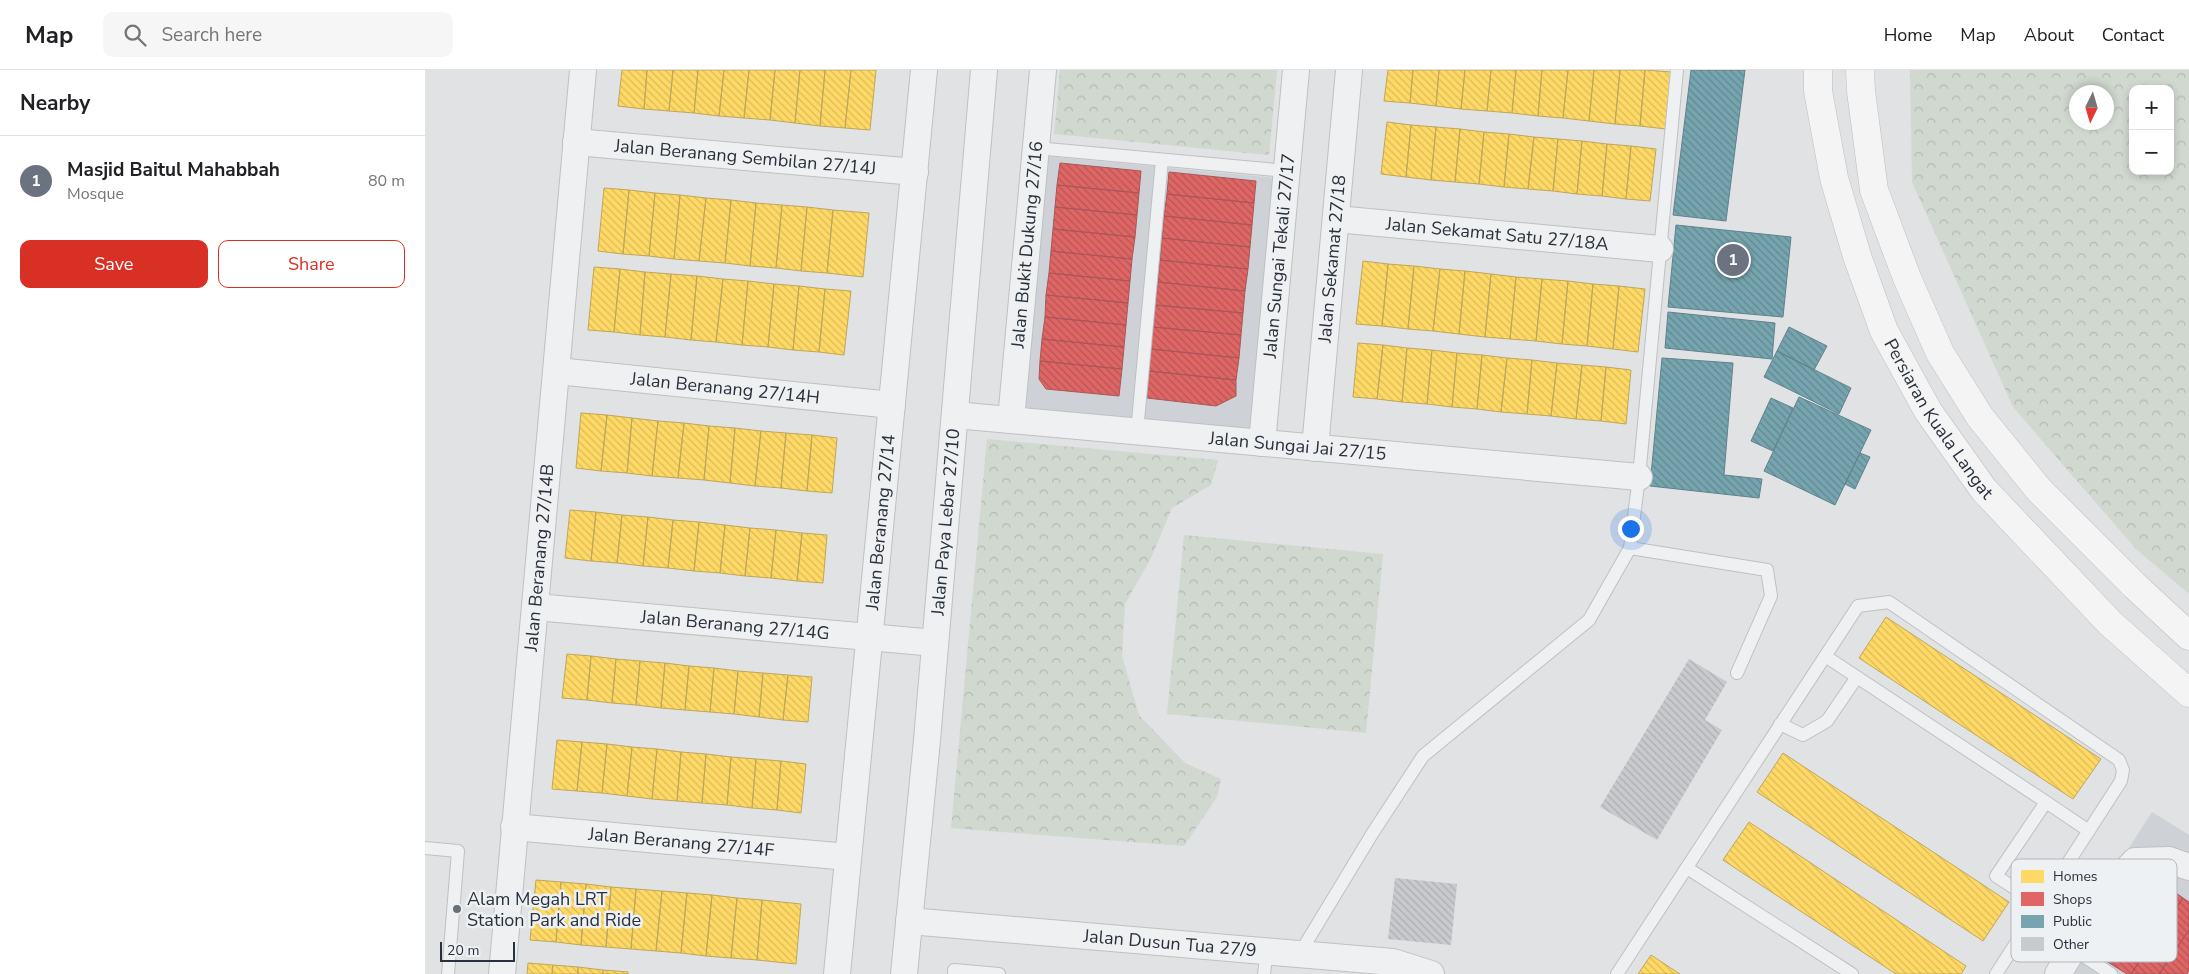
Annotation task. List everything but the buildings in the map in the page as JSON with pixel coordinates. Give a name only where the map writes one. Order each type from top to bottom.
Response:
[{"type":"main road","name":"Persiaran Kuala Langat","points":[[1818,70],[1818,91],[1835,178],[1857,256],[1884,331],[1928,410],[1984,490],[2110,623],[2189,693]]},
{"type":"main road","name":"Persiaran Kuala Langat","points":[[1860,70],[1874,190],[1907,278],[1940,352],[1980,417],[2039,490],[2135,586],[2189,636]]},
{"type":"street","name":"Jalan Beranang 27/14B","points":[[502,974],[583,70]]},
{"type":"street","name":"Jalan Beranang 27/14","points":[[837,974],[925,70]]},
{"type":"street","name":"Jalan Paya Lebar 27/10","points":[[903,974],[935,643],[984,70]]},
{"type":"street","name":"Jalan Bukit Dukung 27/16","points":[[1011,420],[1043,70]]},
{"type":"street","name":"Jalan Sungai Tekali 27/17","points":[[1262,443],[1296,70]]},
{"type":"street","name":"Jalan Sekamat 27/18","points":[[1315,448],[1349,70]]},
{"type":"street","name":"Jalan Beranang Sembilan 27/14J","points":[[576,142],[915,172]]},
{"type":"street","name":"Jalan Sekamat Satu 27/18A","points":[[1336,219],[1660,249]]},
{"type":"street","name":"Jalan Beranang 27/14H","points":[[557,371],[892,405]]},
{"type":"street","name":"Jalan Sungai Jai 27/15","points":[[955,415],[1639,477]]},
{"type":"street","name":"Jalan Beranang 27/14G","points":[[536,607],[935,643]]},
{"type":"street","name":"Jalan Beranang 27/14F","points":[[514,828],[848,857]]},
{"type":"street","points":[[2177,863],[2189,867]]},
{"type":"street","name":"Jalan Dusun Tua 27/9","points":[[909,921],[1266,962],[1300,953],[1393,962],[1431,974]]},
{"type":"street","points":[[2058,974],[2065,962]]},
{"type":"lane","points":[[1300,953],[1372,834],[1423,756],[1589,620],[1630,548],[1639,477],[1677,70]]},
{"type":"lane","points":[[1036,148],[1287,171]]},
{"type":"lane","points":[[1137,432],[1162,160]]},
{"type":"lane","points":[[1630,548],[1767,570],[1771,596],[1737,672]]},
{"type":"lane","points":[[1617,974],[1858,606],[1889,602],[2119,760],[2123,770],[2121,781],[2070,859]]},
{"type":"lane","points":[[1825,656],[2089,831]]},
{"type":"lane","points":[[1781,724],[1803,735],[1827,721],[1857,677]]},
{"type":"lane","points":[[2011,886],[1996,876],[2046,802]]},
{"type":"lane","points":[[425,848],[458,852],[448,974]]},
{"type":"lane","points":[[1687,868],[1852,974]]},
{"type":"lane","points":[[1996,974],[2011,950]]},
{"type":"lane","points":[[2093,962],[2111,974]]},
{"type":"lane","points":[[954,974],[954,970],[999,974]]},
{"type":"shaded area","points":[[1046,156],[1276,178],[1250,432],[1025,413]]},
{"type":"shaded area","points":[[2152,812],[2189,835],[2189,974],[2048,974],[2056,962],[2177,962],[2177,859],[2122,859]]},
{"type":"green space","points":[[1060,70],[1277,70],[1269,155],[1054,134]]},
{"type":"green space","points":[[1910,70],[2189,70],[2189,594],[2136,549],[2013,407],[1912,182]]},
{"type":"green space","points":[[987,439],[1218,460],[1211,485],[1172,508],[1151,558],[1125,604],[1122,656],[1139,715],[1185,763],[1221,779],[1217,797],[1184,846],[951,828]]},
{"type":"green space","points":[[1184,535],[1383,554],[1366,733],[1167,714]]},
{"type":"place","name":"Masjid Baitul Mahabbah","points":[[1733,260]]},
{"type":"place","name":"Alam Megah LRT Station Park and Ride","points":[[457,909]]}]
